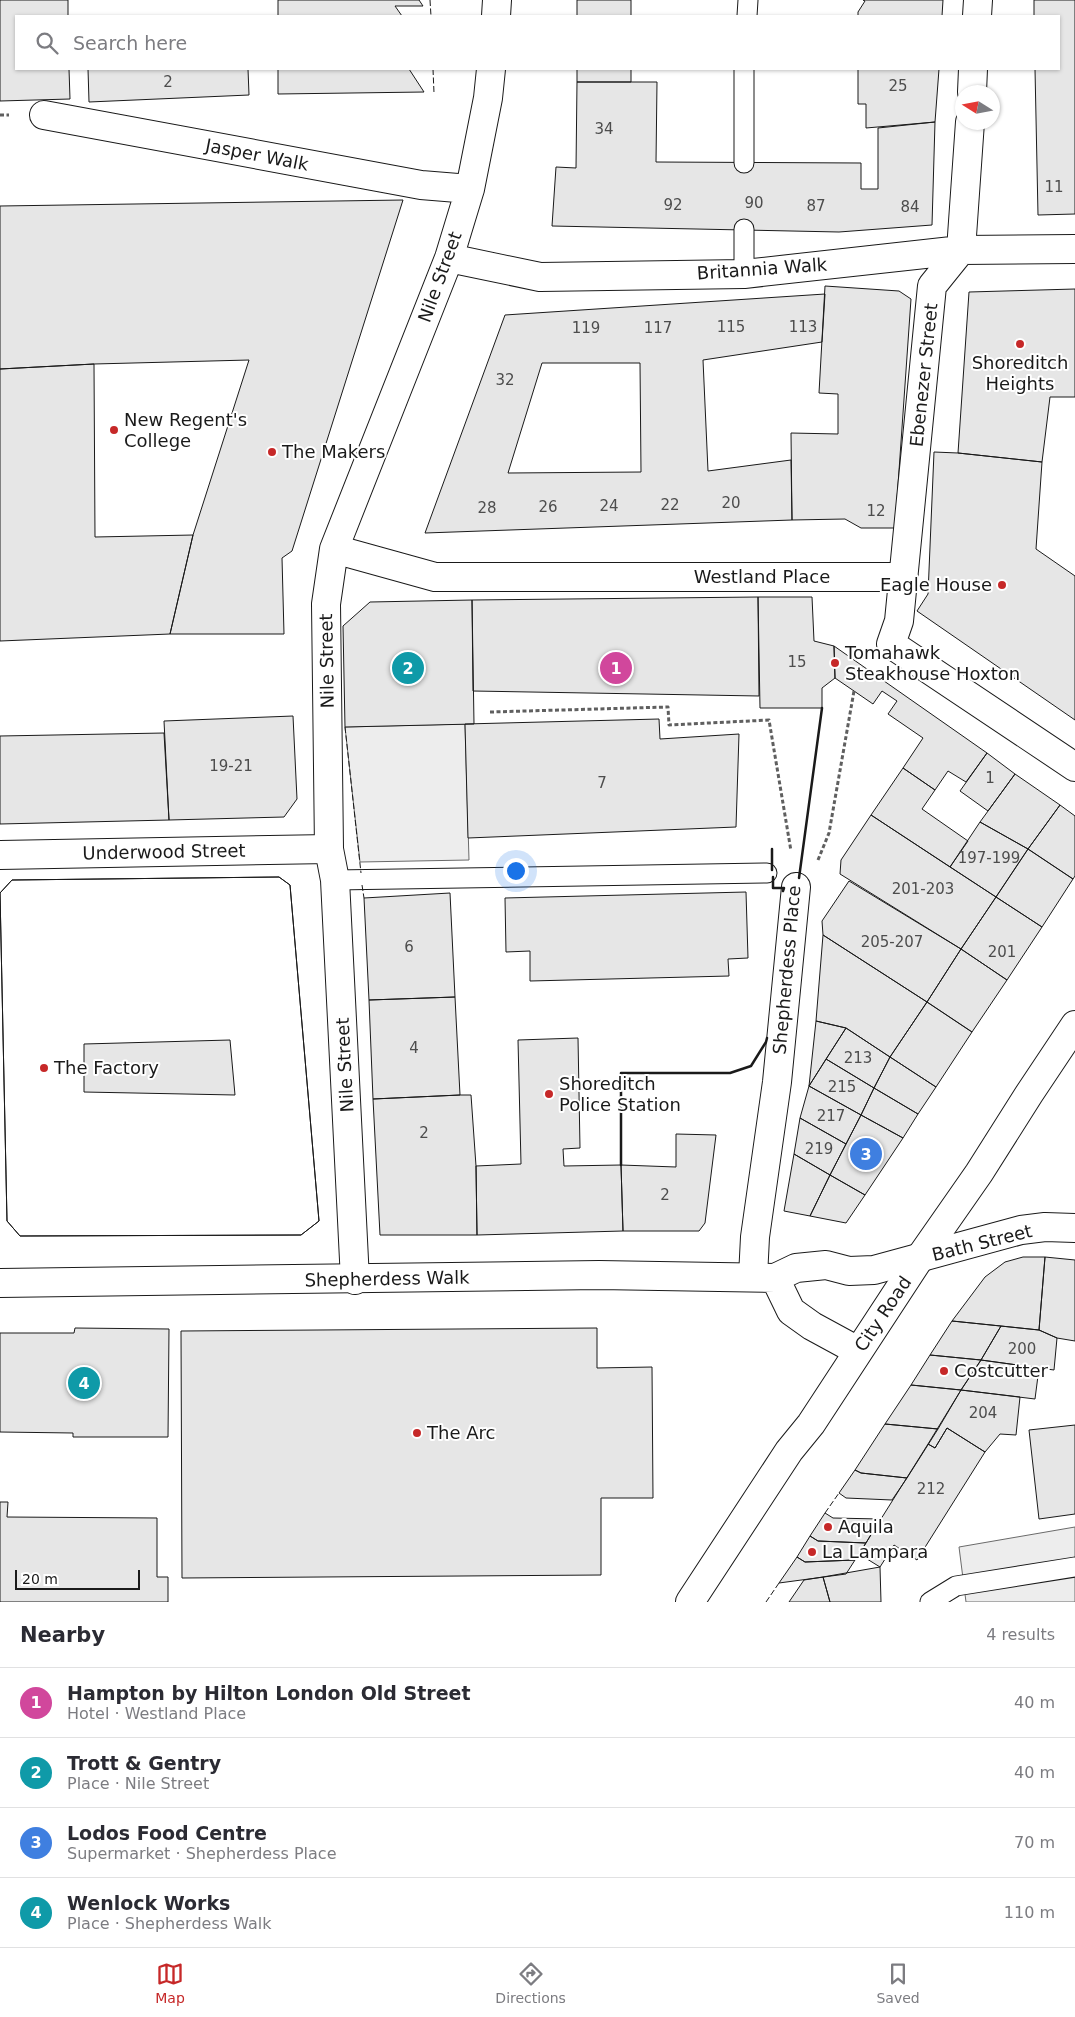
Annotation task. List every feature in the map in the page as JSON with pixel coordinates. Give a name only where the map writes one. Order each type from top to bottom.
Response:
[{"type":"main road","points":[[496,15],[497,0]]},
{"type":"main road","points":[[977,15],[978,0]]},
{"type":"main road","name":"Nile Street","points":[[355,1280],[335,880],[329,849],[326,604],[334,549],[449,258],[470,189],[488,98],[491,70]]},
{"type":"main road","points":[[973,85],[974,70]]},
{"type":"main road","name":"Jasper Walk","points":[[44,115],[421,185],[470,189]]},
{"type":"main road","points":[[961,250],[969,130]]},
{"type":"main road","name":"Britannia Walk","points":[[449,258],[540,277],[744,274],[961,250],[1075,249]]},
{"type":"main road","name":"Ebenezer Street","points":[[904,577],[932,286],[961,250]]},
{"type":"main road","name":"Westland Place","points":[[334,549],[435,577],[904,577]]},
{"type":"main road","points":[[904,577],[899,621],[891,644],[1075,767]]},
{"type":"main road","name":"Underwood Street","points":[[0,855],[329,849]]},
{"type":"main road","name":"Shepherdess Place","points":[[764,1278],[755,1237],[777,1082],[796,887]]},
{"type":"main road","name":"City Road","points":[[690,1602],[789,1451],[811,1424],[919,1259],[980,1173],[1075,1025]]},
{"type":"main road","name":"Bath Street","points":[[919,1259],[1022,1230],[1045,1227],[1075,1228]]},
{"type":"main road","name":"Shepherdess Walk","points":[[0,1283],[355,1280],[599,1275],[764,1278],[796,1268],[826,1265],[849,1271],[874,1270],[919,1259]]},
{"type":"main road","points":[[764,1278],[791,1310],[812,1326],[858,1351]]},
{"type":"lane","points":[[747,15],[748,0]]},
{"type":"lane","points":[[744,70],[744,162]]},
{"type":"lane","points":[[744,229],[744,274]]},
{"type":"lane","points":[[335,880],[767,872]]},
{"type":"lane","points":[[930,1602],[956,1586],[1075,1567]]},
{"type":"path","points":[[796,887],[808,886],[829,833],[854,691]]},
{"type":"path","name":"Shepherdess Place","points":[[490,712],[668,707],[669,725],[769,720],[796,887]]},
{"type":"shaded area","points":[[465,724],[469,860],[360,862],[345,727]]},
{"type":"shaded area","points":[[1075,1527],[1075,1602],[966,1602],[959,1547]]},
{"type":"building","points":[[0,0],[68,0],[68,15],[15,15],[15,70],[69,70],[70,99],[0,101]]},
{"type":"building","points":[[278,0],[419,0],[423,6],[395,6],[401,15],[278,15]]},
{"type":"building","points":[[577,0],[631,0],[631,15],[577,15]]},
{"type":"building","points":[[863,0],[943,0],[942,15],[858,15],[865,1]]},
{"type":"building","points":[[1034,0],[1075,0],[1075,214],[1038,215],[1035,70],[1060,70],[1060,15],[1034,15]]},
{"type":"building","points":[[88,70],[248,70],[249,95],[89,102]]},
{"type":"building","points":[[278,70],[410,70],[424,92],[278,94]]},
{"type":"building","points":[[577,70],[631,70],[631,82],[577,82]]},
{"type":"building","points":[[858,70],[939,70],[935,122],[866,128],[866,104],[858,104]]},
{"type":"building","points":[[577,82],[657,82],[656,162],[861,163],[861,189],[878,189],[878,128],[935,122],[932,225],[839,232],[552,226],[556,167],[576,168]]},
{"type":"building","name":"The Makers","points":[[403,200],[292,551],[282,558],[284,634],[170,634],[193,535],[249,360],[94,364],[0,369],[0,206]]},
{"type":"building","points":[[825,286],[899,291],[911,299],[895,528],[861,528],[845,519],[792,520],[791,433],[838,434],[838,394],[819,393]]},
{"type":"building","name":"Shoreditch Heights","points":[[1075,289],[1075,397],[1050,397],[1042,462],[958,453],[969,292]]},
{"type":"building","points":[[825,294],[822,342],[703,360],[708,471],[791,460],[792,520],[425,533],[505,315]],"holes":[[[542,363],[640,363],[641,472],[508,473]]]},
{"type":"building","points":[[94,364],[95,537],[193,535],[170,634],[0,641],[0,369]]},
{"type":"building","name":"Eagle House","points":[[934,452],[1042,462],[1036,549],[1075,576],[1075,720],[917,611],[928,594]]},
{"type":"building","points":[[758,597],[812,597],[814,641],[834,646],[835,678],[822,688],[822,708],[760,708]]},
{"type":"building","points":[[758,597],[759,696],[473,691],[472,600]]},
{"type":"building","points":[[472,600],[474,724],[345,727],[343,626],[370,602]]},
{"type":"building","points":[[834,646],[987,753],[966,782],[948,771],[935,790],[903,768],[923,738],[888,714],[897,701],[882,691],[873,704],[835,678]]},
{"type":"building","points":[[293,716],[297,799],[284,817],[169,820],[164,721]]},
{"type":"building","points":[[659,719],[660,739],[739,734],[736,827],[468,838],[465,724]]},
{"type":"building","points":[[164,733],[169,820],[0,824],[0,736]]},
{"type":"building","points":[[987,753],[1015,774],[988,811],[960,791]]},
{"type":"building","points":[[903,768],[935,790],[922,809],[968,841],[950,867],[871,815]]},
{"type":"building","points":[[1015,774],[1060,805],[1028,849],[980,822]]},
{"type":"building","points":[[1060,805],[1075,816],[1075,876],[1073,879],[1028,849]]},
{"type":"building","points":[[871,815],[996,897],[961,949],[840,874],[841,860]]},
{"type":"building","points":[[980,822],[1028,849],[996,897],[950,867]]},
{"type":"building","points":[[1028,849],[1073,879],[1042,927],[996,897]]},
{"type":"building","name":"The Factory","points":[[279,877],[290,885],[319,1221],[301,1235],[20,1236],[7,1221],[0,893],[12,880]],"holes":[[[230,1040],[235,1095],[84,1092],[84,1044]]]},
{"type":"building","name":"The Factory","points":[[279,877],[290,885],[319,1221],[301,1235],[20,1236],[7,1221],[0,893],[12,880]]},
{"type":"building","points":[[849,881],[961,949],[927,1002],[823,935],[822,921]]},
{"type":"building","points":[[746,892],[748,958],[728,959],[729,976],[530,981],[530,951],[506,952],[505,898]]},
{"type":"building","points":[[450,893],[455,997],[369,1000],[364,898]]},
{"type":"building","points":[[996,897],[1042,927],[1007,980],[961,949]]},
{"type":"building","points":[[823,935],[927,1002],[890,1057],[846,1028],[816,1021]]},
{"type":"building","points":[[961,949],[1007,980],[972,1032],[927,1002]]},
{"type":"building","points":[[455,997],[460,1095],[373,1099],[369,1000]]},
{"type":"building","points":[[927,1002],[972,1032],[936,1087],[890,1057]]},
{"type":"building","points":[[816,1021],[846,1028],[809,1086]]},
{"type":"building","points":[[846,1028],[890,1057],[874,1088],[826,1059]]},
{"type":"building","name":"Shoreditch Police Station","points":[[578,1038],[580,1148],[563,1149],[564,1166],[621,1165],[623,1231],[477,1235],[476,1166],[521,1164],[518,1040]]},
{"type":"building","points":[[890,1057],[936,1087],[918,1114],[874,1088]]},
{"type":"building","points":[[826,1059],[874,1088],[861,1115],[809,1086]]},
{"type":"building","points":[[809,1086],[861,1115],[846,1144],[800,1118]]},
{"type":"building","points":[[874,1088],[918,1114],[903,1138],[861,1115]]},
{"type":"building","points":[[471,1095],[476,1166],[477,1235],[380,1235],[373,1099]]},
{"type":"building","points":[[861,1115],[903,1138],[865,1195],[830,1175]]},
{"type":"building","points":[[800,1118],[846,1144],[830,1175],[794,1154]]},
{"type":"building","points":[[676,1134],[716,1135],[705,1223],[699,1231],[623,1231],[621,1165],[676,1167]]},
{"type":"building","points":[[794,1154],[830,1175],[810,1216],[784,1211]]},
{"type":"building","points":[[830,1175],[865,1195],[846,1223],[810,1216]]},
{"type":"building","points":[[1023,1257],[1045,1257],[1039,1330],[952,1321],[985,1277],[1005,1262]]},
{"type":"building","points":[[1045,1257],[1075,1260],[1075,1341],[1057,1338],[1039,1330]]},
{"type":"building","points":[[952,1321],[1001,1326],[981,1360],[930,1355]]},
{"type":"building","points":[[1001,1326],[1039,1330],[1057,1338],[1054,1370],[981,1360]]},
{"type":"building","points":[[75,1328],[169,1329],[168,1437],[73,1437],[73,1433],[0,1432],[0,1333],[74,1333]]},
{"type":"building","name":"The Arc","points":[[597,1328],[597,1368],[652,1367],[653,1498],[601,1498],[601,1575],[182,1578],[181,1331]]},
{"type":"building","points":[[930,1355],[981,1360],[961,1390],[911,1385]]},
{"type":"building","points":[[981,1360],[1039,1368],[1035,1399],[961,1390]]},
{"type":"building","points":[[911,1385],[961,1390],[938,1429],[885,1424]]},
{"type":"building","points":[[961,1390],[1020,1397],[1016,1435],[1000,1434],[985,1452],[947,1428],[935,1448],[928,1444]]},
{"type":"building","points":[[885,1424],[938,1429],[907,1478],[861,1473],[855,1470]]},
{"type":"building","points":[[1075,1425],[1075,1514],[1039,1519],[1029,1430]]},
{"type":"building","points":[[947,1428],[985,1452],[917,1560],[894,1545],[880,1567],[859,1554],[928,1444],[935,1448]]},
{"type":"building","points":[[855,1470],[861,1473],[907,1478],[892,1500],[846,1498],[839,1493]]},
{"type":"building","points":[[0,1502],[8,1502],[7,1517],[157,1518],[157,1577],[168,1577],[168,1602],[0,1602]]},
{"type":"building","points":[[825,1513],[833,1518],[880,1519],[866,1543],[818,1541],[810,1536]]},
{"type":"building","points":[[810,1536],[818,1541],[866,1543],[855,1560],[805,1562],[797,1557]]},
{"type":"building","points":[[797,1557],[805,1562],[855,1560],[846,1574],[779,1583]]},
{"type":"building","points":[[880,1567],[881,1602],[830,1602],[823,1577]]},
{"type":"building","points":[[823,1577],[830,1602],[789,1602],[804,1580]]},
{"type":"fence","points":[[430,0],[431,15]]},
{"type":"fence","points":[[433,70],[434,93]]},
{"type":"fence","points":[[345,727],[361,873]]},
{"type":"fence","points":[[362,885],[364,898]]},
{"type":"fence","points":[[825,1513],[839,1493]]},
{"type":"fence","points":[[766,1602],[779,1583]]},
{"type":"wall","points":[[799,878],[822,708]]},
{"type":"wall","points":[[772,849],[772,870]]},
{"type":"wall","points":[[773,877],[773,888],[784,888],[783,891]]},
{"type":"wall","points":[[621,1165],[621,1073],[730,1073],[751,1066],[767,1038]]},
{"type":"place","name":"Shoreditch Heights","points":[[1020,344]]},
{"type":"place","name":"New Regent's College","points":[[114,430]]},
{"type":"place","name":"The Makers","points":[[272,452]]},
{"type":"place","name":"Eagle House","points":[[1002,585]]},
{"type":"place","name":"Tomahawk Steakhouse Hoxton","points":[[835,663]]},
{"type":"place","name":"Trott & Gentry","points":[[408,668]]},
{"type":"place","name":"Hampton by Hilton London Old Street","points":[[616,668]]},
{"type":"place","name":"The Factory","points":[[44,1068]]},
{"type":"place","name":"Shoreditch Police Station","points":[[549,1094]]},
{"type":"place","name":"Lodos Food Centre","points":[[866,1154]]},
{"type":"place","name":"Costcutter","points":[[944,1371]]},
{"type":"place","name":"Wenlock Works","points":[[84,1383]]},
{"type":"place","name":"The Arc","points":[[417,1433]]},
{"type":"place","name":"Aquila","points":[[828,1527]]},
{"type":"place","name":"La Lampara","points":[[812,1552]]}]
